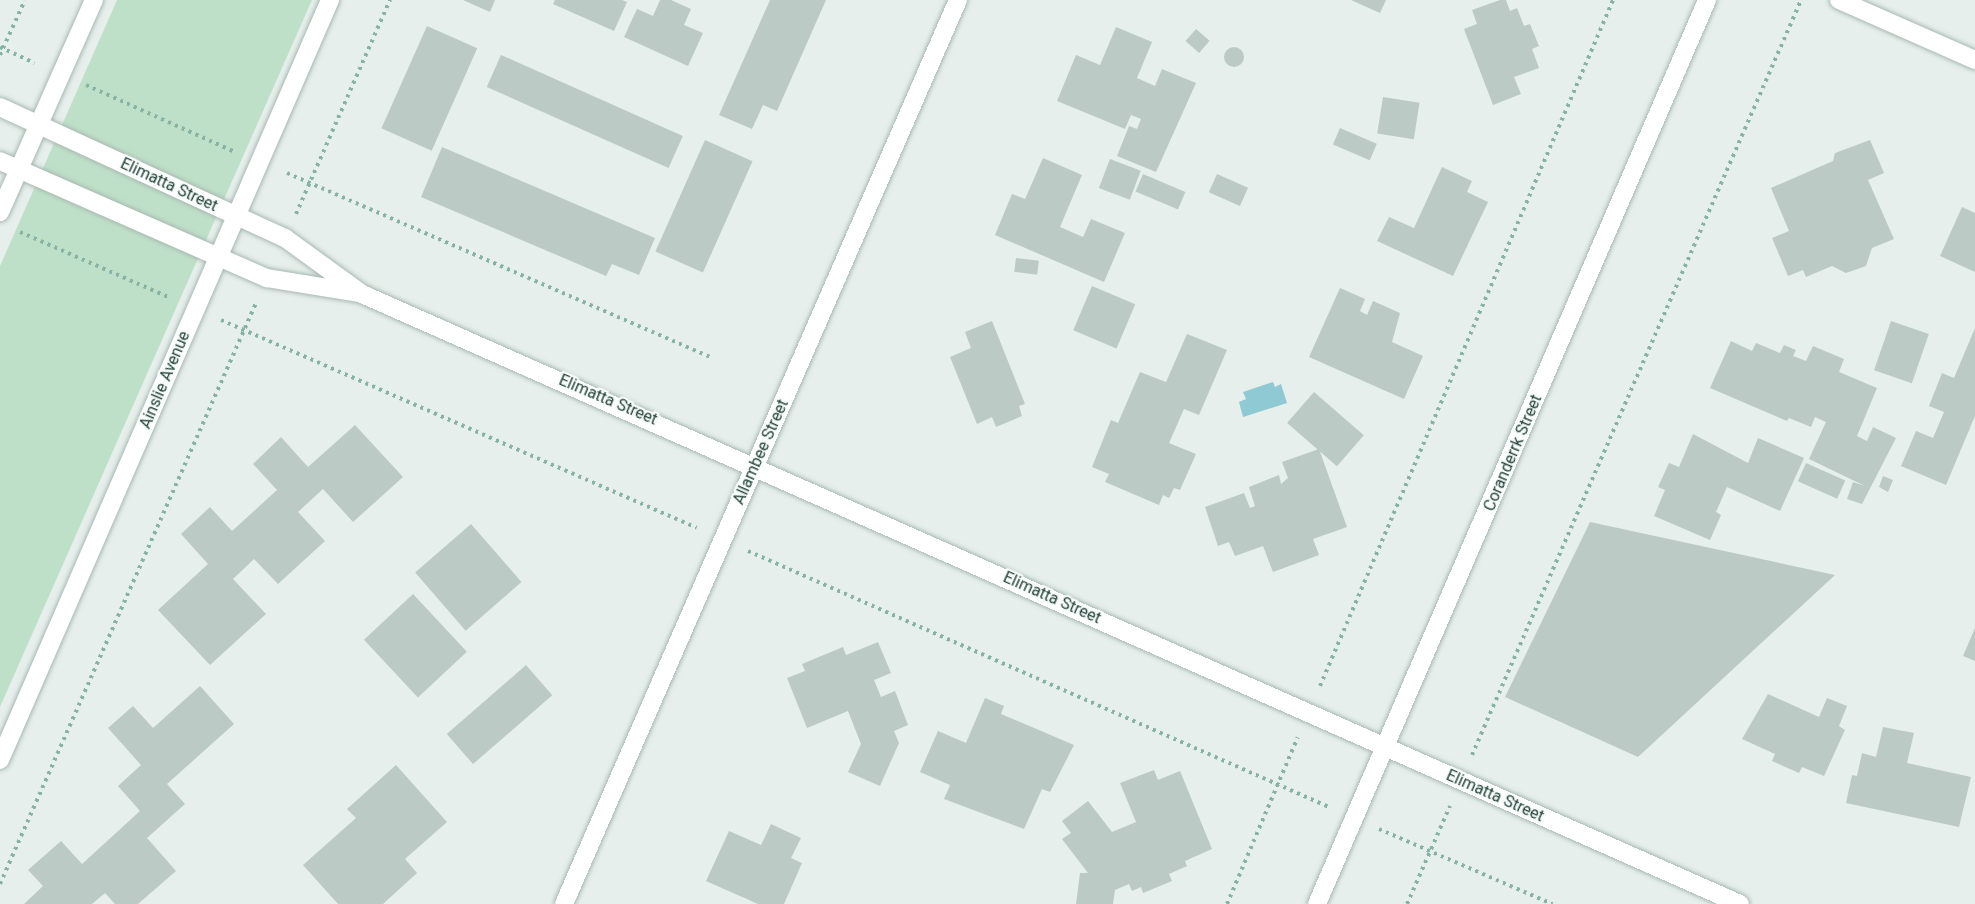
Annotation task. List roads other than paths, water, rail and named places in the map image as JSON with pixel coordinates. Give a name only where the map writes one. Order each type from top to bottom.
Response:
[{"type":"street","points":[[0,212],[94,0]]},
{"type":"street","name":"Ainslie Avenue","points":[[0,760],[330,0]]},
{"type":"street","name":"Allambee Street","points":[[564,904],[958,0]]},
{"type":"street","name":"Coranderrk Street","points":[[1317,904],[1707,0]]},
{"type":"street","points":[[1839,0],[1975,60]]},
{"type":"street","name":"Elimatta Street","points":[[0,107],[285,238],[362,294],[756,465],[1308,714],[1740,904]]},
{"type":"street","name":"Elimatta Street","points":[[0,160],[267,278],[362,294]]},
{"type":"water","points":[[1273,382],[1275,387],[1281,384],[1287,403],[1243,417],[1239,402],[1246,399],[1243,392]]}]
